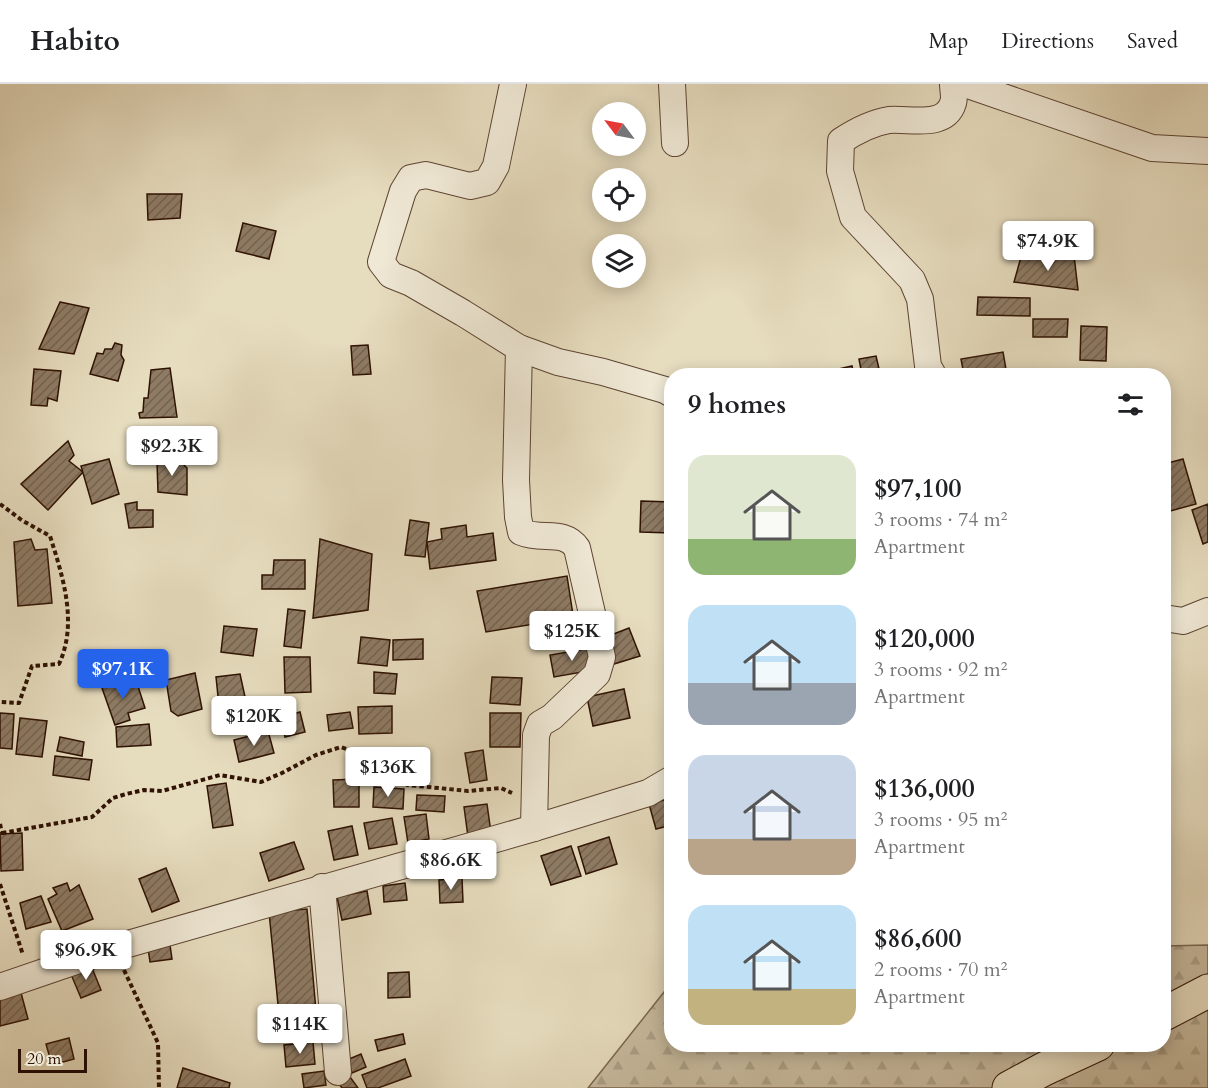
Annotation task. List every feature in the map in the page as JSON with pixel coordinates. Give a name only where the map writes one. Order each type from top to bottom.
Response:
[{"type":"main road","points":[[1171,1010],[1208,991]]},
{"type":"main road","points":[[1009,1088],[1081,1052]]},
{"type":"street","points":[[513,84],[496,166],[487,182],[470,186],[426,175],[411,178],[403,191],[381,262],[391,274],[463,313],[519,348],[558,362],[603,372],[664,390]]},
{"type":"street","points":[[672,84],[675,143]]},
{"type":"street","points":[[929,368],[920,299],[912,280],[853,217],[840,171],[841,141],[860,128],[888,120],[930,120],[943,116],[953,103],[953,84]]},
{"type":"street","points":[[965,84],[1152,148],[1208,151]]},
{"type":"street","points":[[519,348],[516,480],[521,532],[532,536],[561,537],[572,540],[577,548],[602,657],[597,674],[552,717],[540,724],[537,735],[535,816]]},
{"type":"street","points":[[1171,619],[1183,621],[1208,611]]},
{"type":"street","points":[[0,987],[114,948],[322,887],[535,816],[648,793],[664,783]]},
{"type":"street","points":[[322,887],[338,1072]]},
{"type":"path","points":[[0,504],[23,521],[50,536],[69,608],[66,650],[59,664],[32,666],[19,703],[0,702]]},
{"type":"path","points":[[0,824],[1,833],[92,818],[113,798],[135,792],[170,790],[220,775],[261,782],[316,755],[341,747],[368,757],[385,777],[408,785],[468,791],[501,788],[535,816]]},
{"type":"path","points":[[0,884],[29,976]]},
{"type":"path","points":[[114,948],[158,1043],[159,1088]]},
{"type":"green space","points":[[1208,945],[1208,1088],[588,1088],[664,992],[664,1052],[1171,1052],[1171,946]]},
{"type":"building","points":[[147,194],[182,194],[180,218],[148,220]]},
{"type":"building","points":[[243,223],[276,231],[269,259],[236,251]]},
{"type":"building","points":[[1074,255],[1078,290],[1014,282],[1021,257]]},
{"type":"building","points":[[978,297],[1030,298],[1030,316],[977,315]]},
{"type":"building","points":[[60,302],[89,308],[74,354],[39,349]]},
{"type":"building","points":[[1033,319],[1068,319],[1067,337],[1033,337]]},
{"type":"building","points":[[1081,326],[1107,327],[1106,361],[1080,360]]},
{"type":"building","points":[[115,343],[122,345],[121,355],[124,360],[118,381],[90,374],[97,353],[103,354],[105,349],[112,349]]},
{"type":"building","points":[[368,345],[371,374],[353,375],[351,346]]},
{"type":"building","points":[[1003,352],[1006,368],[963,368],[961,359]]},
{"type":"building","points":[[876,356],[879,368],[861,368],[859,359]]},
{"type":"building","points":[[170,368],[177,417],[140,418],[139,413],[143,412],[144,398],[148,398],[151,370]]},
{"type":"building","points":[[34,369],[61,371],[57,401],[48,398],[47,406],[31,405]]},
{"type":"building","points":[[68,441],[74,455],[69,461],[83,472],[48,510],[21,484]]},
{"type":"building","points":[[177,458],[187,468],[187,495],[158,492],[157,462]]},
{"type":"building","points":[[109,459],[119,494],[92,504],[81,466]]},
{"type":"building","points":[[1183,459],[1196,504],[1171,511],[1171,462]]},
{"type":"building","points":[[641,501],[664,502],[664,533],[640,532]]},
{"type":"building","points":[[137,502],[137,510],[153,510],[153,527],[129,528],[125,504]]},
{"type":"building","points":[[1208,504],[1208,542],[1203,544],[1192,510]]},
{"type":"building","points":[[410,520],[429,523],[425,557],[405,555]]},
{"type":"building","points":[[466,525],[467,537],[493,533],[496,560],[430,569],[427,542],[442,539],[441,529]]},
{"type":"building","points":[[31,539],[35,550],[47,549],[52,603],[18,606],[14,542]]},
{"type":"building","points":[[320,539],[372,554],[368,610],[313,618]]},
{"type":"building","points":[[274,560],[305,560],[305,589],[262,589],[262,575],[273,575]]},
{"type":"building","points":[[567,576],[577,641],[539,647],[534,624],[486,632],[477,591]]},
{"type":"building","points":[[288,609],[305,611],[301,648],[284,646]]},
{"type":"building","points":[[224,626],[257,629],[253,656],[221,652]]},
{"type":"building","points":[[629,628],[640,656],[614,664],[606,637]]},
{"type":"building","points":[[361,637],[390,640],[387,666],[358,663]]},
{"type":"building","points":[[423,639],[423,659],[393,660],[393,640]]},
{"type":"building","points":[[591,648],[594,670],[554,677],[550,655]]},
{"type":"building","points":[[284,657],[310,657],[311,692],[285,693]]},
{"type":"building","points":[[374,672],[397,674],[395,694],[374,693]]},
{"type":"building","points":[[195,673],[202,709],[178,716],[171,711],[166,680]]},
{"type":"building","points":[[240,674],[247,706],[219,706],[216,677]]},
{"type":"building","points":[[135,677],[145,708],[128,713],[130,720],[115,725],[102,688]]},
{"type":"building","points":[[492,677],[522,678],[520,705],[490,703]]},
{"type":"building","points":[[624,689],[630,718],[593,726],[587,697]]},
{"type":"building","points":[[392,706],[392,733],[359,734],[358,707]]},
{"type":"building","points":[[300,712],[305,732],[285,737],[281,717]]},
{"type":"building","points":[[350,712],[353,728],[329,731],[327,715]]},
{"type":"building","points":[[0,713],[14,714],[12,749],[0,748]]},
{"type":"building","points":[[490,713],[521,713],[520,747],[490,747]]},
{"type":"building","points":[[20,718],[47,721],[42,757],[16,754]]},
{"type":"building","points":[[149,724],[151,745],[117,747],[116,727]]},
{"type":"building","points":[[268,731],[274,753],[239,762],[234,740]]},
{"type":"building","points":[[60,737],[84,742],[82,756],[57,751]]},
{"type":"building","points":[[483,750],[487,780],[470,783],[465,753]]},
{"type":"building","points":[[55,756],[92,760],[89,780],[53,775]]},
{"type":"building","points":[[359,779],[359,807],[334,807],[333,780]]},
{"type":"building","points":[[226,783],[233,825],[213,828],[207,786]]},
{"type":"building","points":[[374,787],[404,789],[403,809],[373,807]]},
{"type":"building","points":[[417,795],[445,796],[444,812],[416,810]]},
{"type":"building","points":[[664,800],[664,827],[656,829],[649,804]]},
{"type":"building","points":[[487,804],[491,833],[468,837],[464,807]]},
{"type":"building","points":[[426,814],[429,839],[408,843],[404,817]]},
{"type":"building","points":[[392,818],[397,844],[369,849],[364,823]]},
{"type":"building","points":[[352,826],[358,855],[334,860],[328,831]]},
{"type":"building","points":[[22,833],[23,870],[1,871],[0,834]]},
{"type":"building","points":[[609,837],[617,864],[586,874],[578,847]]},
{"type":"building","points":[[294,842],[304,869],[269,881],[260,853]]},
{"type":"building","points":[[571,846],[581,876],[551,885],[541,856]]},
{"type":"building","points":[[166,868],[179,901],[152,912],[139,879]]},
{"type":"building","points":[[462,878],[463,902],[440,903],[439,880]]},
{"type":"building","points":[[67,883],[70,891],[79,885],[93,919],[62,931],[48,899],[57,894],[53,888]]},
{"type":"building","points":[[405,883],[407,900],[384,902],[383,886]]},
{"type":"building","points":[[367,891],[371,914],[342,920],[337,897]]},
{"type":"building","points":[[41,896],[51,922],[26,929],[20,903]]},
{"type":"building","points":[[307,909],[317,1022],[280,1025],[269,912]]},
{"type":"building","points":[[170,945],[172,959],[150,962],[148,948]]},
{"type":"building","points":[[90,963],[101,990],[81,998],[70,972]]},
{"type":"building","points":[[409,972],[410,997],[388,998],[388,973]]},
{"type":"building","points":[[20,989],[28,1019],[0,1026],[0,994]]},
{"type":"building","points":[[403,1034],[405,1044],[378,1051],[375,1040]]},
{"type":"building","points":[[69,1038],[74,1059],[52,1065],[46,1044]]},
{"type":"building","points":[[313,1042],[315,1064],[286,1067],[284,1045]]},
{"type":"building","points":[[361,1054],[366,1067],[352,1073],[347,1060]]},
{"type":"building","points":[[405,1059],[411,1076],[378,1088],[367,1088],[362,1075]]},
{"type":"building","points":[[183,1068],[230,1083],[229,1088],[177,1088]]},
{"type":"building","points":[[324,1071],[326,1085],[304,1088],[302,1074]]},
{"type":"building","points":[[350,1077],[358,1088],[342,1088],[339,1084]]}]
